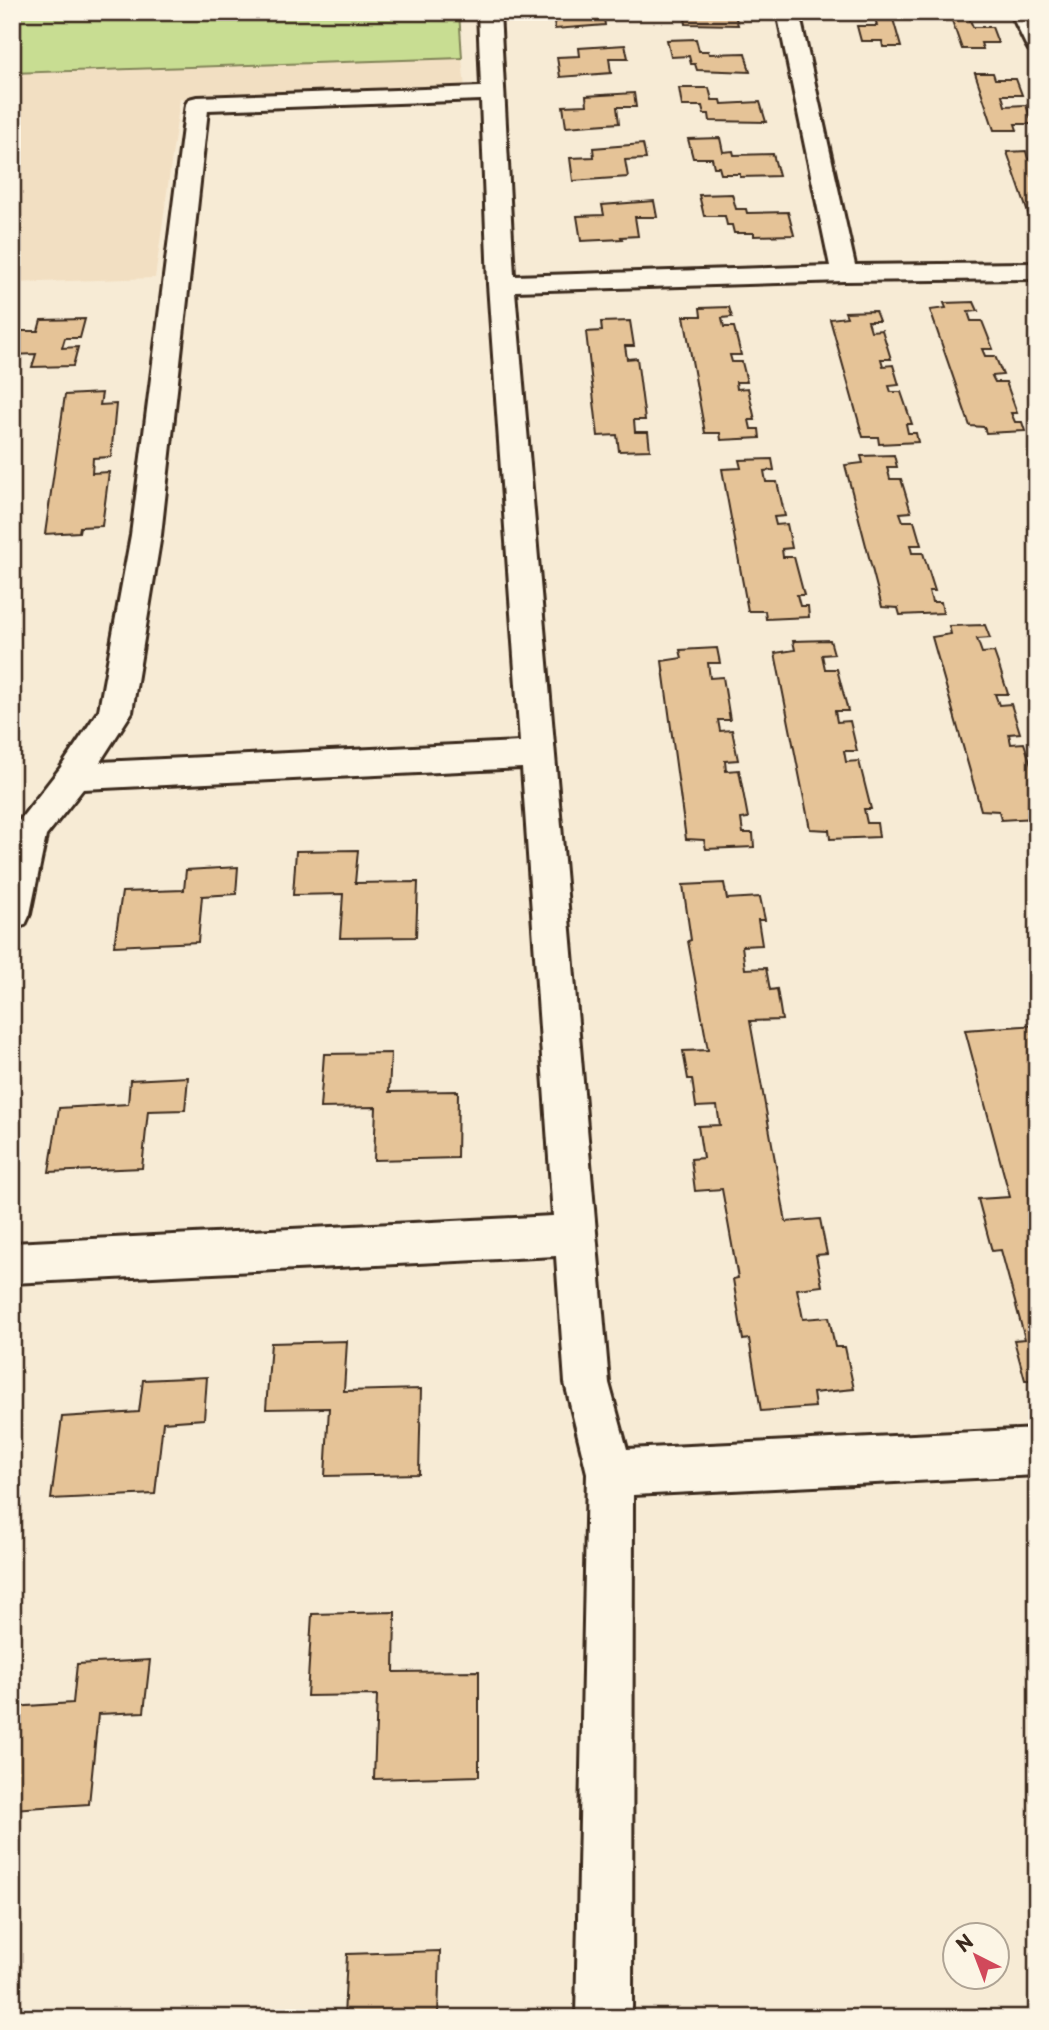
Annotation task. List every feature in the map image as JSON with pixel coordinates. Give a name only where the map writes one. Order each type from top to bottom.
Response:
[{"type":"street","points":[[489,12],[501,284],[587,1383],[610,1473],[604,2018]]},
{"type":"street","points":[[788,12],[844,273]]},
{"type":"street","points":[[1021,12],[1037,45]]},
{"type":"street","points":[[12,914],[20,832],[73,776],[115,712],[146,534],[197,104],[491,93]]},
{"type":"street","points":[[501,284],[844,273],[1037,271]]},
{"type":"street","points":[[73,776],[538,754]]},
{"type":"street","points":[[12,1263],[576,1235]]},
{"type":"street","points":[[610,1473],[1037,1452]]},
{"type":"shaded area","points":[[462,58],[465,89],[180,99],[155,278],[12,283],[12,73]]},
{"type":"green space","points":[[12,12],[459,12],[462,58],[12,73]]},
{"type":"building","points":[[553,12],[603,12],[605,25],[555,29]]},
{"type":"building","points":[[679,12],[734,12],[738,25],[686,24],[685,18],[680,18]]},
{"type":"building","points":[[854,12],[891,12],[901,47],[883,47],[882,41],[861,41],[857,26],[877,26],[875,17],[855,17]]},
{"type":"building","points":[[949,12],[987,12],[989,18],[969,18],[973,27],[992,27],[998,43],[981,43],[983,49],[962,49]]},
{"type":"building","points":[[696,39],[699,51],[708,51],[709,54],[745,53],[750,72],[697,70],[695,64],[691,64],[689,56],[671,57],[667,40]]},
{"type":"building","points":[[625,45],[628,58],[609,58],[611,73],[560,77],[557,57],[580,56],[579,48]]},
{"type":"building","points":[[975,73],[993,73],[995,79],[1016,79],[1022,95],[1002,95],[1005,106],[1026,105],[1033,124],[1015,124],[1017,130],[994,130]]},
{"type":"building","points":[[679,88],[709,88],[712,100],[721,100],[722,104],[760,102],[766,122],[710,121],[709,114],[704,114],[702,106],[682,106]]},
{"type":"building","points":[[634,93],[636,107],[617,107],[619,123],[566,127],[563,106],[587,105],[586,96]]},
{"type":"building","points":[[720,138],[723,152],[733,151],[734,155],[773,154],[779,176],[740,177],[740,174],[721,174],[719,167],[714,167],[712,158],[693,158],[688,139]]},
{"type":"building","points":[[643,144],[646,159],[625,160],[628,177],[573,181],[570,158],[594,157],[593,148]]},
{"type":"building","points":[[1026,151],[1028,159],[1037,158],[1037,216],[1029,216],[1007,152]]},
{"type":"building","points":[[732,194],[736,209],[746,209],[747,213],[788,212],[794,235],[754,236],[754,233],[734,233],[732,225],[727,225],[725,216],[704,216],[699,195]]},
{"type":"building","points":[[654,201],[657,217],[635,217],[638,236],[581,241],[577,216],[604,215],[602,205]]},
{"type":"building","points":[[974,302],[978,311],[968,312],[971,321],[982,321],[993,349],[982,349],[985,356],[995,356],[1003,375],[992,376],[995,382],[1006,382],[1017,413],[1011,413],[1015,422],[1022,422],[1025,431],[986,433],[984,427],[970,426],[930,310],[946,308],[944,303]]},
{"type":"building","points":[[729,307],[732,317],[722,318],[724,327],[734,327],[741,355],[730,355],[732,362],[742,362],[747,382],[736,382],[737,389],[748,388],[755,420],[749,420],[751,429],[759,429],[760,438],[721,440],[720,433],[705,433],[684,316],[701,316],[700,308]]},
{"type":"building","points":[[875,311],[879,321],[868,321],[871,331],[882,330],[891,359],[881,359],[883,366],[893,365],[899,385],[889,386],[891,392],[901,392],[912,424],[906,424],[908,433],[916,433],[918,442],[879,444],[878,437],[863,437],[830,319],[847,317],[845,312]]},
{"type":"building","points":[[85,319],[80,338],[65,338],[62,348],[78,347],[73,366],[32,367],[36,354],[12,355],[12,331],[38,331],[41,320]]},
{"type":"building","points":[[630,321],[634,346],[625,346],[627,359],[637,358],[645,420],[634,420],[635,432],[648,432],[650,450],[619,451],[617,435],[598,436],[586,332],[602,331],[601,322]]},
{"type":"building","points":[[102,393],[100,405],[116,404],[111,457],[93,458],[92,473],[109,472],[102,526],[80,527],[79,532],[45,534],[65,395]]},
{"type":"building","points":[[894,455],[897,467],[887,467],[890,479],[901,479],[911,512],[900,513],[903,521],[914,521],[921,545],[910,545],[912,553],[923,553],[935,591],[929,591],[932,602],[941,602],[943,613],[900,615],[898,608],[882,607],[845,465],[863,463],[861,456]]},
{"type":"building","points":[[772,459],[774,470],[764,471],[766,482],[777,482],[785,516],[774,517],[776,525],[787,524],[792,548],[782,549],[783,557],[794,557],[804,595],[797,595],[800,606],[808,606],[809,617],[766,619],[765,611],[748,611],[722,469],[741,468],[739,460]]},
{"type":"building","points":[[985,625],[990,638],[977,639],[982,653],[994,652],[1000,669],[1008,694],[995,694],[999,705],[1011,704],[1020,733],[1009,734],[1011,744],[1024,743],[1037,782],[1037,790],[1032,790],[1037,818],[1001,820],[999,811],[981,810],[932,637],[951,634],[949,626]]},
{"type":"building","points":[[830,640],[834,654],[822,655],[825,669],[837,669],[848,711],[835,711],[837,722],[850,721],[857,751],[844,751],[846,762],[859,761],[871,809],[864,809],[867,823],[877,823],[879,837],[830,839],[829,830],[810,829],[775,653],[795,650],[793,641]]},
{"type":"building","points":[[717,648],[720,663],[708,663],[710,678],[723,677],[730,720],[718,720],[720,731],[732,730],[738,760],[725,761],[726,771],[739,770],[748,818],[741,819],[743,833],[753,833],[754,847],[706,849],[704,840],[686,839],[662,661],[682,658],[680,650]]},
{"type":"building","points":[[358,850],[355,883],[418,882],[416,937],[340,938],[343,894],[293,895],[296,851]]},
{"type":"building","points":[[238,867],[236,894],[202,896],[198,942],[114,946],[122,892],[184,890],[186,870]]},
{"type":"building","points":[[724,883],[727,899],[760,897],[765,920],[758,920],[762,945],[742,946],[745,969],[766,968],[770,990],[777,989],[782,1020],[750,1021],[786,1222],[820,1219],[827,1254],[816,1255],[822,1286],[797,1289],[803,1319],[829,1317],[835,1347],[845,1347],[854,1389],[813,1393],[815,1407],[761,1411],[749,1339],[743,1340],[733,1279],[738,1278],[722,1189],[695,1191],[691,1159],[703,1158],[698,1126],[720,1125],[717,1106],[696,1107],[692,1079],[688,1079],[683,1051],[708,1050],[688,941],[691,940],[683,885]]},
{"type":"building","points":[[1037,1025],[1037,1380],[1025,1380],[1014,1340],[1025,1339],[1001,1250],[992,1251],[978,1199],[1010,1197],[965,1030]]},
{"type":"building","points":[[391,1053],[389,1092],[458,1091],[457,1158],[374,1160],[376,1107],[320,1108],[324,1054]]},
{"type":"building","points":[[188,1077],[185,1110],[148,1111],[142,1168],[49,1172],[59,1108],[128,1104],[130,1080]]},
{"type":"building","points":[[347,1341],[344,1391],[421,1389],[419,1474],[325,1476],[329,1408],[266,1409],[271,1343]]},
{"type":"building","points":[[207,1377],[204,1419],[163,1422],[155,1494],[51,1499],[62,1417],[139,1412],[143,1380]]},
{"type":"building","points":[[395,1612],[394,1672],[479,1671],[479,1776],[374,1779],[377,1695],[307,1696],[312,1614]]},
{"type":"building","points":[[150,1660],[144,1712],[98,1714],[89,1804],[12,1809],[12,1707],[73,1703],[77,1664]]},
{"type":"building","points":[[440,1951],[438,2018],[344,2018],[347,1954]]},
{"type":"building","points":[[986,2009],[987,2018],[920,2018],[919,2014]]}]
